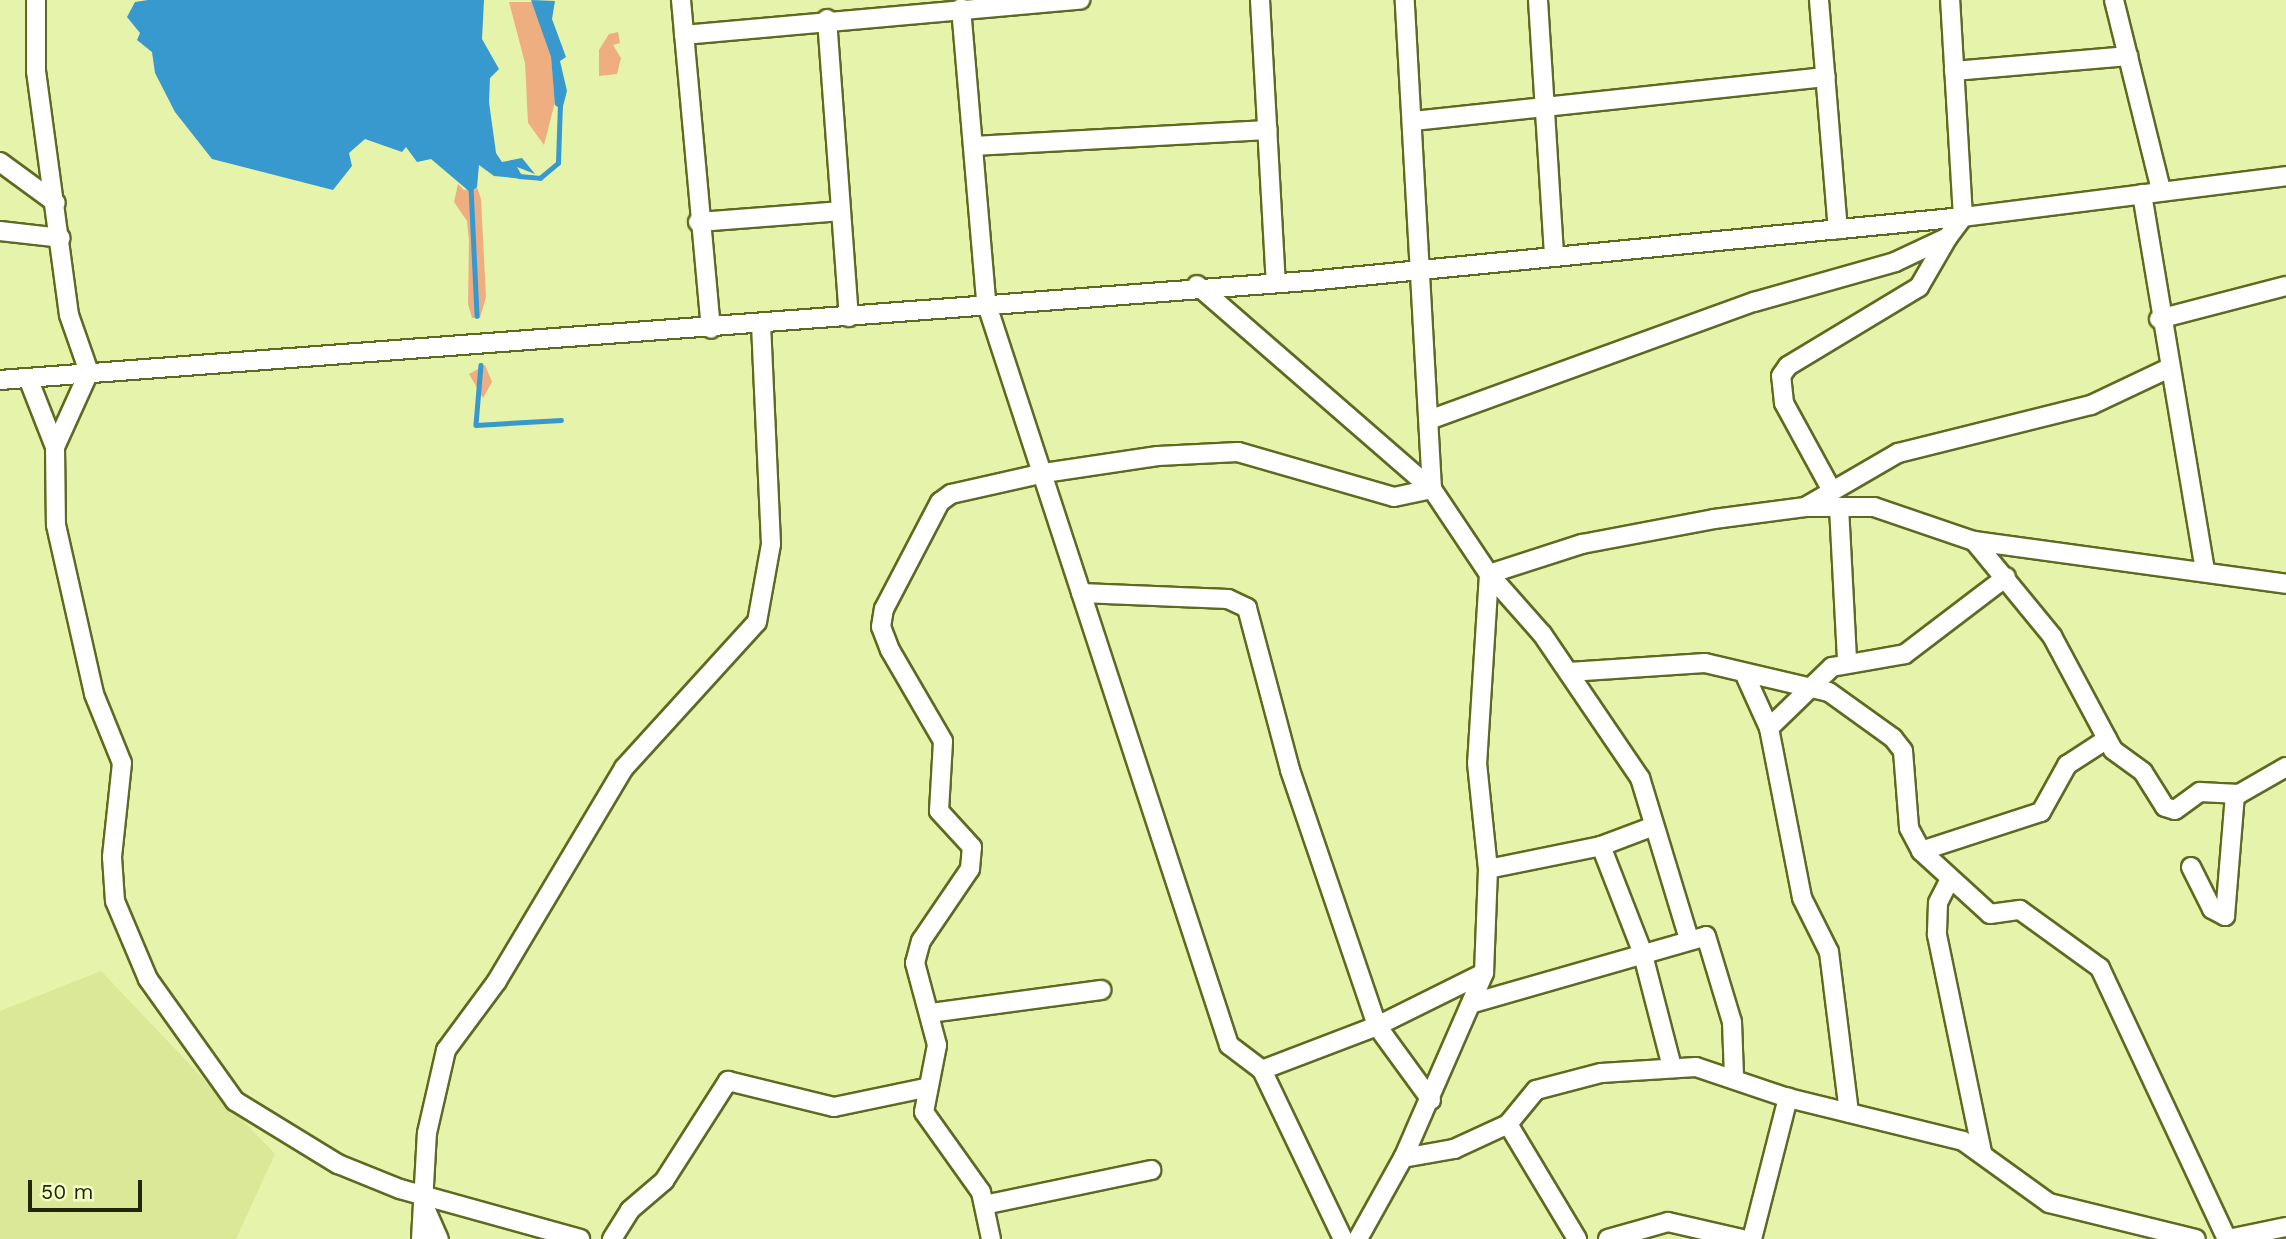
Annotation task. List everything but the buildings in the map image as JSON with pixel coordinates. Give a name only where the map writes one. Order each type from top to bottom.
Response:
[{"type":"street","points":[[36,0],[36,71],[61,238],[69,315],[89,372],[55,447]]},
{"type":"street","points":[[681,0],[698,222],[711,329]]},
{"type":"street","points":[[684,35],[907,7],[961,8],[1080,0]]},
{"type":"street","points":[[1260,0],[1276,282]]},
{"type":"street","points":[[1405,0],[1422,268],[1432,489]]},
{"type":"street","points":[[1538,0],[1554,257]]},
{"type":"street","points":[[1819,0],[1838,229]]},
{"type":"street","points":[[1831,489],[1784,403],[1781,376],[1788,366],[1919,287],[1963,217],[1950,0]]},
{"type":"street","points":[[2114,0],[2161,190]]},
{"type":"street","points":[[961,8],[986,302],[1229,1045],[1262,1070],[1343,1239]]},
{"type":"street","points":[[828,19],[849,317]]},
{"type":"street","points":[[1954,71],[2128,57]]},
{"type":"street","points":[[1413,121],[1826,77]]},
{"type":"street","points":[[973,146],[1268,130]]},
{"type":"street","points":[[0,162],[56,203]]},
{"type":"street","points":[[0,380],[761,326],[986,302],[1197,285],[1276,282],[1963,217],[2286,176]]},
{"type":"street","points":[[2142,194],[2167,369],[2205,569]]},
{"type":"street","points":[[698,222],[840,211]]},
{"type":"street","points":[[0,231],[61,238]]},
{"type":"street","points":[[1429,420],[1754,302],[1895,262],[1948,237]]},
{"type":"street","points":[[1197,285],[1432,489],[1489,574],[1569,672],[1640,778],[1689,939]]},
{"type":"street","points":[[2159,319],[2286,286]]},
{"type":"street","points":[[421,1239],[430,1106],[446,1050],[497,981],[624,768],[757,621],[771,544],[761,326]]},
{"type":"street","points":[[1805,507],[1831,489],[1898,453],[2091,405],[2167,369]]},
{"type":"street","points":[[28,378],[55,447],[56,525],[98,708],[122,763],[111,866],[115,901],[148,979],[235,1101],[338,1164],[425,1202],[580,1239]]},
{"type":"street","points":[[990,1239],[984,1205],[924,1112],[925,1088],[937,1045],[917,950],[973,860],[966,836],[939,811],[943,741],[890,650],[881,626],[884,608],[940,502],[951,494],[1044,473],[1158,456],[1238,452],[1394,497],[1432,489]]},
{"type":"street","points":[[1489,574],[1582,544],[1805,507],[1839,507],[1902,513],[1975,541],[2205,569],[2286,584]]},
{"type":"street","points":[[1839,507],[1847,661]]},
{"type":"street","points":[[1975,541],[2064,655],[2107,738],[2143,772],[2169,810],[2200,792],[2235,795],[2286,767]]},
{"type":"street","points":[[1358,1239],[1403,1158],[1431,1100],[1484,974],[1488,869],[1477,763],[1489,574]]},
{"type":"street","points":[[1769,729],[1808,687],[1847,661],[1905,654],[2006,578]]},
{"type":"street","points":[[1081,593],[1228,599],[1247,608],[1290,770],[1377,1026],[1431,1100]]},
{"type":"street","points":[[1569,672],[1682,661],[1746,677],[1808,687],[1846,700],[1900,744],[1909,828],[1921,851],[1990,914],[2021,910],[2100,968],[2227,1239],[2286,1227]]},
{"type":"street","points":[[1746,677],[1769,729],[1802,898],[1829,952],[1849,1113]]},
{"type":"street","points":[[1921,851],[2040,812],[2067,765],[2107,738]]},
{"type":"street","points":[[2191,867],[2212,909],[2225,916],[2235,795]]},
{"type":"street","points":[[1488,869],[1601,846],[1654,826]]},
{"type":"street","points":[[1601,846],[1642,951],[1672,1067]]},
{"type":"street","points":[[1950,879],[1938,902],[1937,935],[1982,1153]]},
{"type":"street","points":[[1474,1003],[1642,951],[1708,937],[1732,1022],[1734,1077]]},
{"type":"street","points":[[1262,1070],[1377,1026],[1484,974]]},
{"type":"street","points":[[931,1013],[1101,990]]},
{"type":"street","points":[[1403,1158],[1454,1149],[1508,1124],[1536,1090],[1601,1073],[1672,1067],[1734,1077],[1788,1098],[1963,1141],[2049,1203],[2196,1239]]},
{"type":"street","points":[[612,1239],[630,1210],[664,1181],[728,1081],[834,1107],[925,1088]]},
{"type":"street","points":[[1752,1239],[1788,1098]]},
{"type":"street","points":[[1508,1124],[1577,1239]]},
{"type":"street","points":[[984,1205],[1151,1170]]},
{"type":"street","points":[[425,1202],[439,1239]]},
{"type":"street","points":[[1608,1239],[1668,1222],[1742,1239]]},
{"type":"shaded area","points":[[509,2],[533,2],[551,57],[555,102],[544,145],[528,123],[525,63]]},
{"type":"shaded area","points":[[618,32],[620,43],[613,45],[621,58],[617,74],[599,76],[599,50],[609,34]]},
{"type":"shaded area","points":[[458,184],[464,190],[477,187],[481,199],[486,297],[480,318],[472,318],[468,304],[469,241],[467,221],[454,202]]},
{"type":"shaded area","points":[[485,365],[492,382],[483,398],[469,374]]},
{"type":"shaded area","points":[[101,971],[275,1154],[236,1239],[0,1239],[0,1011]]},
{"type":"water","points":[[484,0],[482,39],[499,69],[490,78],[489,102],[496,153],[502,162],[522,158],[535,174],[517,167],[524,179],[494,176],[479,165],[477,187],[470,192],[431,159],[417,162],[406,147],[402,152],[365,139],[349,153],[352,166],[333,190],[212,159],[175,112],[155,73],[152,52],[137,40],[140,33],[127,17],[135,2]]},
{"type":"water","points":[[531,0],[555,1],[552,19],[566,57],[560,61],[567,91],[562,110],[555,105],[551,57]]},
{"type":"waterway","points":[[519,176],[540,178],[558,163],[560,103]]},
{"type":"waterway","points":[[471,187],[477,316]]},
{"type":"waterway","points":[[481,365],[476,425],[561,420]]}]
